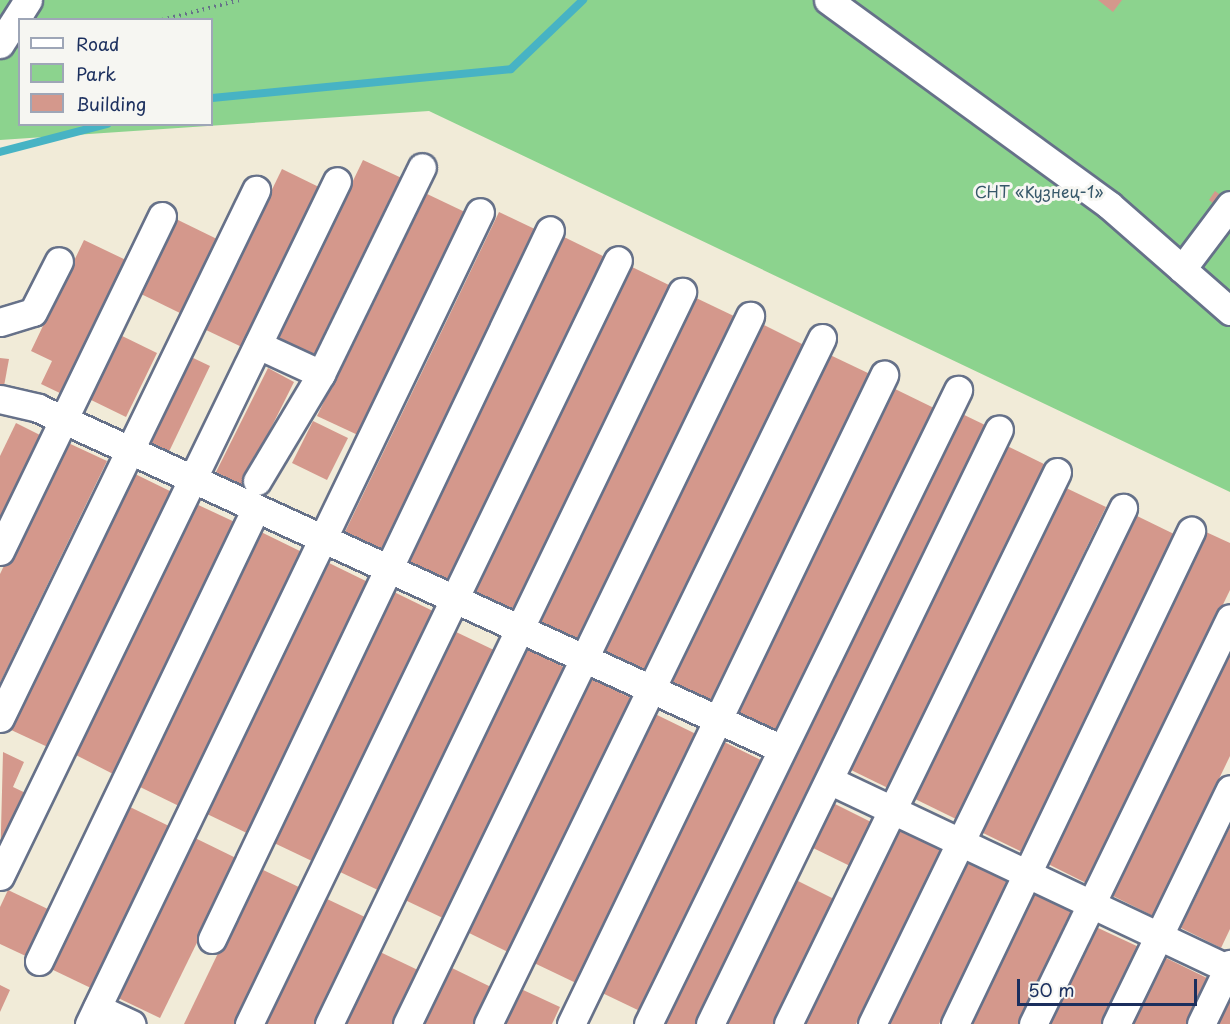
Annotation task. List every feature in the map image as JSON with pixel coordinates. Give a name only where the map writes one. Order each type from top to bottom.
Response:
[{"type":"lane","points":[[0,44],[28,0]]},
{"type":"lane","points":[[828,0],[1109,204],[1230,311]]},
{"type":"lane","points":[[257,481],[321,374],[422,166]]},
{"type":"lane","points":[[0,876],[337,181]]},
{"type":"lane","points":[[0,718],[256,190]]},
{"type":"lane","points":[[1182,269],[1230,205]]},
{"type":"lane","points":[[131,1024],[93,1016],[480,213]]},
{"type":"lane","points":[[0,551],[162,216]]},
{"type":"lane","points":[[212,939],[550,230]]},
{"type":"lane","points":[[249,1024],[618,260]]},
{"type":"lane","points":[[0,322],[33,312],[59,261]]},
{"type":"lane","points":[[329,1024],[682,292]]},
{"type":"lane","points":[[407,1024],[750,316]]},
{"type":"lane","points":[[488,1024],[822,338]]},
{"type":"lane","points":[[258,345],[321,374]]},
{"type":"lane","points":[[571,1024],[884,375]]},
{"type":"lane","points":[[648,1024],[958,390]]},
{"type":"lane","points":[[0,399],[63,420],[782,748]]},
{"type":"lane","points":[[710,1024],[831,781],[999,429]]},
{"type":"lane","points":[[788,1024],[1057,472]]},
{"type":"lane","points":[[39,962],[256,508]]},
{"type":"lane","points":[[872,1024],[1123,508]]},
{"type":"lane","points":[[955,1024],[1191,531]]},
{"type":"lane","points":[[1033,1024],[1230,618]]},
{"type":"lane","points":[[831,781],[1229,967],[1201,1024]]},
{"type":"lane","points":[[1116,1024],[1230,789]]},
{"type":"path","points":[[170,18],[240,0]]},
{"type":"green space","name":"СНТ «Кузнец-1»","points":[[0,0],[1230,0],[1230,492],[429,111],[213,126],[213,18],[18,18],[18,126],[207,126],[0,140]]},
{"type":"building","points":[[1098,0],[1122,0],[1113,12]]},
{"type":"building","points":[[363,160],[406,180],[319,359],[277,339]]},
{"type":"building","points":[[282,169],[323,189],[246,349],[204,329]]},
{"type":"building","points":[[1215,191],[1227,200],[1220,209],[1209,200]]},
{"type":"building","points":[[425,193],[467,213],[360,436],[317,416]]},
{"type":"building","points":[[499,212],[541,232],[385,554],[344,534]]},
{"type":"building","points":[[176,219],[219,240],[184,315],[139,293]]},
{"type":"building","points":[[564,237],[609,259],[451,585],[406,563]]},
{"type":"building","points":[[84,240],[128,261],[64,395],[41,384],[52,361],[31,351]]},
{"type":"building","points":[[630,266],[673,287],[514,616],[471,595]]},
{"type":"building","points":[[692,296],[738,318],[578,646],[533,624]]},
{"type":"building","points":[[760,323],[806,346],[646,677],[600,655]]},
{"type":"building","points":[[116,333],[157,353],[126,417],[85,397]]},
{"type":"building","points":[[828,354],[870,374],[710,704],[668,684]]},
{"type":"building","points":[[189,356],[210,366],[165,460],[144,450]]},
{"type":"building","points":[[0,358],[9,359],[4,386],[0,385]]},
{"type":"building","points":[[268,368],[294,382],[242,486],[216,472]]},
{"type":"building","points":[[893,388],[934,408],[775,737],[734,717]]},
{"type":"building","points":[[956,411],[985,425],[695,1024],[660,1024]]},
{"type":"building","points":[[313,421],[348,438],[327,480],[292,463]]},
{"type":"building","points":[[16,423],[42,436],[0,523],[0,456]]},
{"type":"building","points":[[64,441],[107,461],[0,683],[0,574]]},
{"type":"building","points":[[1005,445],[1046,465],[890,789],[849,769]]},
{"type":"building","points":[[133,473],[176,494],[52,749],[9,729]]},
{"type":"building","points":[[1062,486],[1106,507],[956,819],[911,797]]},
{"type":"building","points":[[194,503],[239,524],[117,776],[72,753]]},
{"type":"building","points":[[1135,515],[1176,535],[1022,852],[981,832]]},
{"type":"building","points":[[261,532],[306,554],[183,808],[138,786]]},
{"type":"building","points":[[1206,532],[1230,543],[1230,590],[1088,884],[1046,863]]},
{"type":"building","points":[[329,563],[372,584],[251,835],[207,814]]},
{"type":"building","points":[[394,592],[435,612],[314,862],[272,842]]},
{"type":"building","points":[[454,631],[496,651],[380,891],[338,871]]},
{"type":"building","points":[[526,649],[568,669],[447,920],[405,900]]},
{"type":"building","points":[[1230,649],[1230,756],[1153,916],[1111,895]]},
{"type":"building","points":[[590,678],[633,699],[510,953],[467,932]]},
{"type":"building","points":[[653,713],[696,734],[576,983],[532,962]]},
{"type":"building","points":[[720,740],[763,761],[642,1012],[598,991]]},
{"type":"building","points":[[3,752],[24,762],[13,787],[34,797],[0,870]]},
{"type":"building","points":[[831,802],[871,822],[850,866],[809,846]]},
{"type":"building","points":[[128,806],[173,828],[95,990],[49,968]]},
{"type":"building","points":[[1230,827],[1230,929],[1221,948],[1181,928]]},
{"type":"building","points":[[894,828],[941,850],[856,1024],[799,1024]]},
{"type":"building","points":[[193,837],[238,859],[160,1018],[116,997]]},
{"type":"building","points":[[964,861],[1008,882],[939,1024],[885,1024]]},
{"type":"building","points":[[259,868],[303,889],[238,1024],[184,1024]]},
{"type":"building","points":[[790,877],[836,900],[776,1024],[719,1024]]},
{"type":"building","points":[[8,890],[52,911],[30,958],[0,944],[0,907]]},
{"type":"building","points":[[1032,892],[1074,912],[1019,1024],[968,1024]]},
{"type":"building","points":[[325,898],[367,918],[316,1024],[264,1024]]},
{"type":"building","points":[[1096,927],[1141,948],[1104,1024],[1049,1024]]},
{"type":"building","points":[[378,951],[420,971],[394,1024],[343,1024]]},
{"type":"building","points":[[1162,956],[1209,979],[1187,1024],[1129,1024]]},
{"type":"building","points":[[452,968],[493,988],[476,1024],[425,1024]]},
{"type":"building","points":[[0,985],[10,990],[0,1012]]},
{"type":"building","points":[[521,989],[560,1007],[552,1024],[504,1024]]},
{"type":"building","points":[[1230,994],[1230,1024],[1216,1024]]},
{"type":"waterway","points":[[213,98],[511,69],[583,0]]},
{"type":"waterway","points":[[0,152],[99,126]]}]
